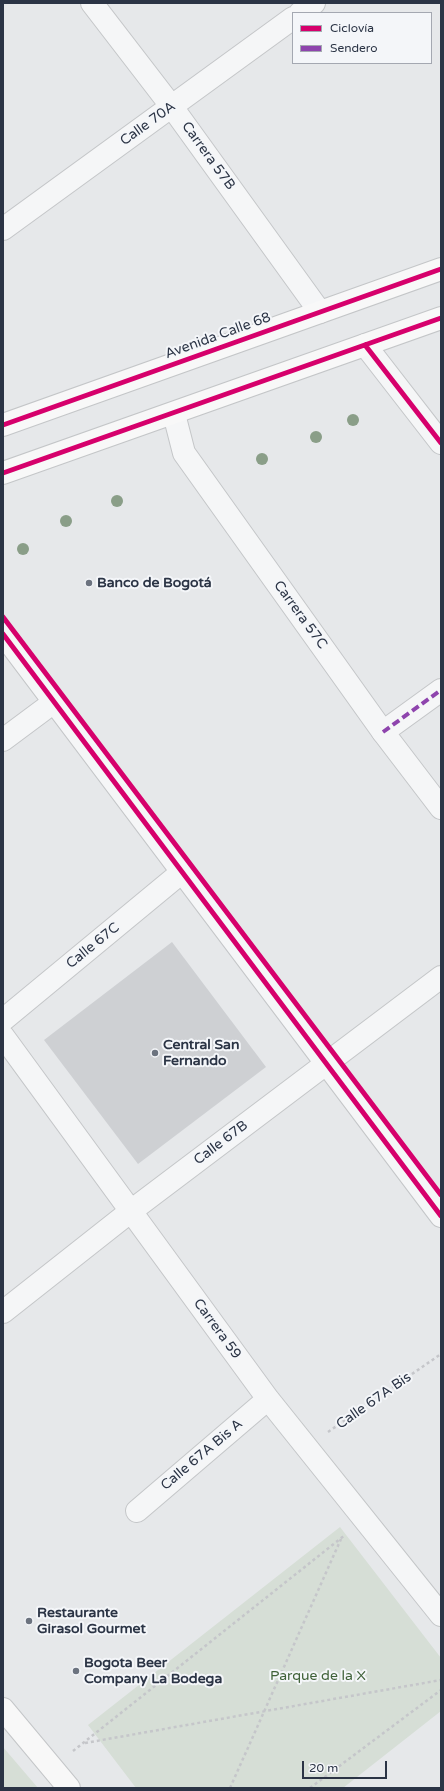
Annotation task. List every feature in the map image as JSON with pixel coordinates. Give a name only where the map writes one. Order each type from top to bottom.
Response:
[{"type":"main road","name":"Avenida Calle 68","points":[[3,425],[441,269]]},
{"type":"main road","points":[[3,473],[174,414],[441,318]]},
{"type":"main road","points":[[3,1710],[69,1788]]},
{"type":"street","name":"Carrera 57B","points":[[92,3],[172,107],[320,312]]},
{"type":"street","points":[[301,12],[314,3]]},
{"type":"street","name":"Calle 70A","points":[[3,229],[292,19]]},
{"type":"street","points":[[365,345],[441,442]]},
{"type":"street","name":"Carrera 57C","points":[[174,414],[184,453],[383,732],[441,808]]},
{"type":"street","points":[[3,634],[441,1216]]},
{"type":"street","points":[[383,732],[441,690]]},
{"type":"street","points":[[3,740],[54,702]]},
{"type":"street","name":"Calle 67C","points":[[3,1020],[182,872]]},
{"type":"street","name":"Calle 67B","points":[[3,1312],[131,1211],[441,977]]},
{"type":"street","name":"Carrera 59","points":[[3,1036],[268,1399],[441,1615]]},
{"type":"street","name":"Calle 67A Bis A","points":[[137,1511],[268,1399]]},
{"type":"path","points":[[73,1752],[341,1539],[230,1788]]},
{"type":"path","points":[[84,1743],[264,1713],[441,1680]]},
{"type":"path","points":[[310,1788],[441,1690]]},
{"type":"green space","name":"Parque de la X","points":[[340,1527],[441,1658],[441,1711],[343,1788],[136,1788],[88,1725]]},
{"type":"green space","points":[[3,1747],[38,1788],[3,1788]]},
{"type":"building","name":"Central San Fernando","points":[[172,942],[266,1067],[138,1164],[44,1040]]},
{"type":"marked path","points":[[383,732],[441,690]]},
{"type":"cycle path","points":[[3,425],[441,269]]},
{"type":"cycle path","points":[[3,473],[441,318]]},
{"type":"cycle path","points":[[365,345],[441,443]]},
{"type":"cycle path","points":[[3,617],[441,1195]]},
{"type":"cycle path","points":[[3,634],[441,1216]]},
{"type":"place","name":"Banco de Bogotá","points":[[89,583]]},
{"type":"place","name":"Central San Fernando","points":[[155,1053]]},
{"type":"place","name":"Restaurante Girasol Gourmet","points":[[29,1621]]},
{"type":"place","name":"Bogota Beer Company La Bodega","points":[[76,1671]]}]
